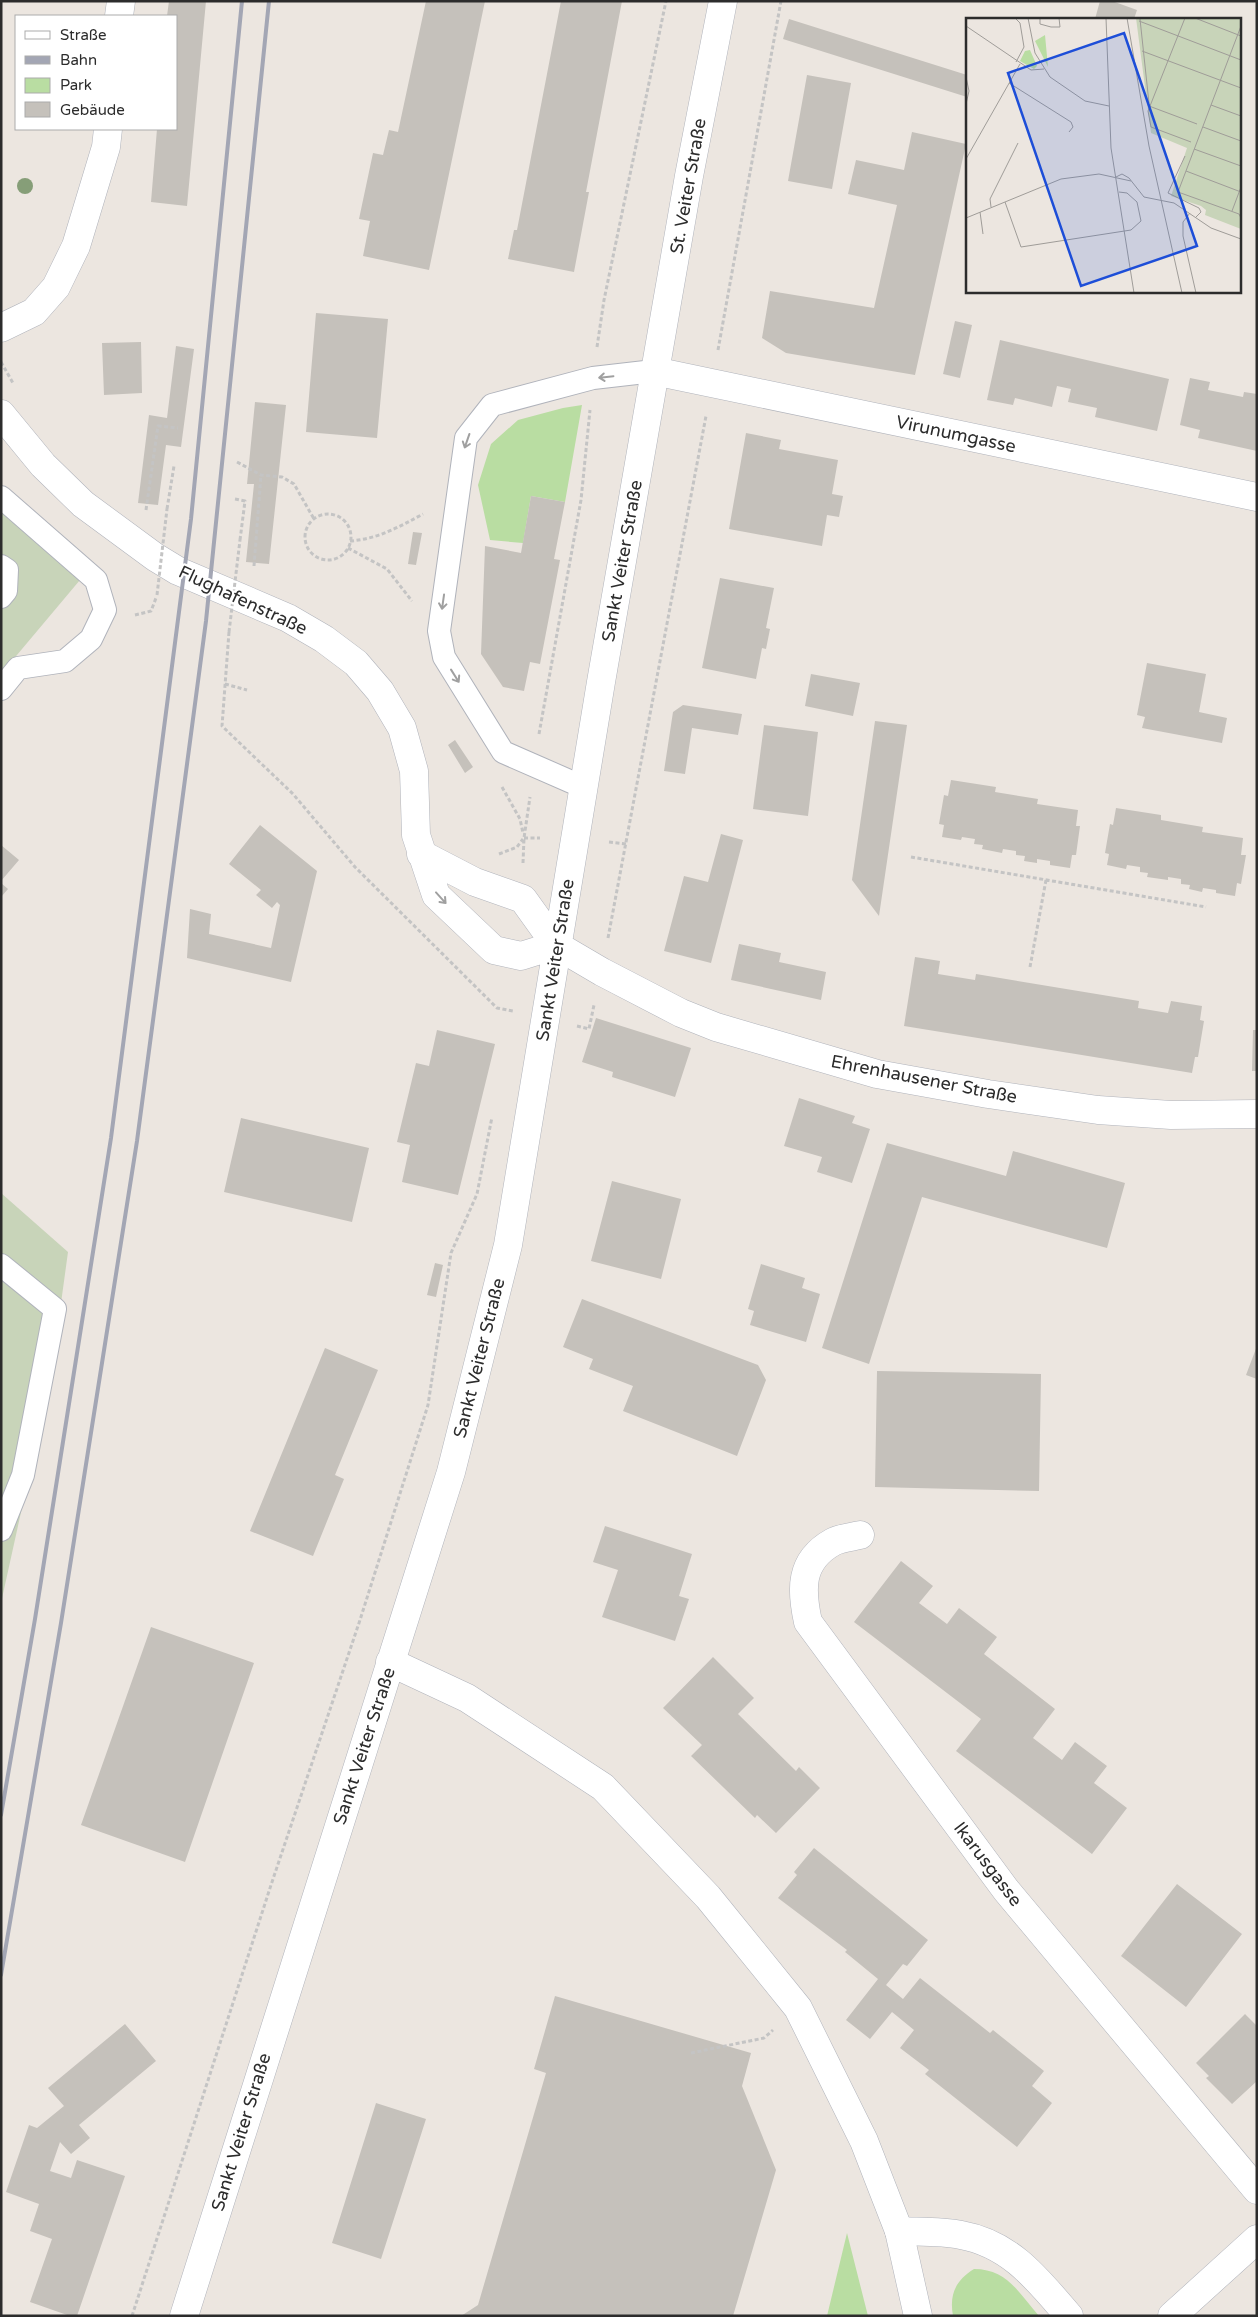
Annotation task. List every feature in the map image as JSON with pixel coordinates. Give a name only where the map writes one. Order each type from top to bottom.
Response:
[{"type":"street","points":[[119,15],[120,1]]},
{"type":"street","name":"St. Veiter Straße","points":[[654,371],[723,1]]},
{"type":"street","points":[[1,328],[34,312],[56,286],[76,246],[106,147],[108,130]]},
{"type":"street","name":"Virunumgasse","points":[[654,371],[1257,497]]},
{"type":"street","name":"Sankt Veiter Straße","points":[[184,2316],[451,1472],[508,1245],[546,1019],[556,944],[654,371]]},
{"type":"street","name":"Flughafenstraße","points":[[1,414],[43,465],[83,504],[155,557],[178,571],[288,618],[324,639],[356,663],[380,691],[402,728],[414,771],[416,835],[436,895],[494,950],[521,956]]},
{"type":"street","points":[[421,854],[475,882],[523,899],[556,944],[521,956]]},
{"type":"street","name":"Ehrenhausener Straße","points":[[556,944],[602,972],[681,1013],[716,1027],[877,1074],[988,1094],[1098,1110],[1171,1115],[1257,1114]]},
{"type":"street","name":"Ikarusgasse","points":[[860,1536],[834,1542],[817,1555],[805,1573],[802,1595],[808,1622],[1006,1890],[1257,2190]]},
{"type":"street","points":[[390,1662],[467,1698],[603,1787],[708,1897],[798,2008],[864,2141],[899,2231],[918,2316]]},
{"type":"street","points":[[899,2231],[960,2235],[991,2243],[1026,2267],[1069,2316]]},
{"type":"street","points":[[1172,2316],[1257,2239]]},
{"type":"lane","points":[[583,787],[503,752],[444,657],[439,631],[466,438],[492,405],[593,378],[654,371]]},
{"type":"lane","points":[[1,497],[96,580],[105,610],[91,638],[65,661],[18,668],[1,689]]},
{"type":"lane","points":[[1,566],[7,570],[6,591],[1,597]]},
{"type":"lane","points":[[1,1265],[55,1309],[23,1475],[3,1525]]},
{"type":"path","points":[[495,855],[517,847],[524,838],[542,713],[558,636],[581,500],[593,378],[604,300],[666,1]]},
{"type":"path","points":[[235,499],[245,501],[229,632],[222,726],[293,794],[355,867],[497,1008],[589,1029],[602,972],[781,1]]},
{"type":"path","points":[[590,347],[598,345]]},
{"type":"path","points":[[1,362],[16,388]]},
{"type":"path","points":[[144,520],[158,426],[178,428]]},
{"type":"path","points":[[237,462],[261,474],[282,477],[294,484],[314,519]]},
{"type":"path","points":[[157,595],[174,466]]},
{"type":"path","points":[[254,574],[261,474]]},
{"type":"path","points":[[350,540],[370,539],[398,528],[428,511],[427,520]]},
{"type":"path","points":[[321,515],[336,516],[347,526],[350,540],[348,548],[337,558],[323,560],[310,552],[306,546],[305,532],[314,519],[321,515]]},
{"type":"path","points":[[161,528],[170,532]]},
{"type":"path","points":[[348,548],[387,569],[414,603],[416,594]]},
{"type":"path","points":[[229,561],[246,570]]},
{"type":"path","points":[[225,684],[247,690]]},
{"type":"path","points":[[500,785],[520,819],[524,838]]},
{"type":"path","points":[[911,857],[1206,907]]},
{"type":"path","points":[[1030,967],[1046,880]]},
{"type":"path","points":[[512,1021],[521,956]]},
{"type":"path","points":[[132,2316],[271,1885],[360,1620],[428,1404],[451,1253],[477,1194],[494,1108]]},
{"type":"path","points":[[691,2053],[764,2038],[798,2008]]},
{"type":"green space","points":[[582,405],[565,502],[531,496],[523,543],[490,540],[478,485],[491,444],[518,420]]},
{"type":"green space","points":[[1,505],[85,574],[1,674]]},
{"type":"green space","points":[[1,1193],[68,1252],[51,1376],[1,1603]]},
{"type":"green space","points":[[847,2233],[868,2316],[827,2316]]},
{"type":"green space","points":[[974,2269],[995,2273],[1004,2278],[1039,2316],[953,2316],[952,2301],[955,2288]]},
{"type":"building","points":[[169,1],[206,1],[187,206],[151,202],[157,130],[178,130],[178,15],[167,15]]},
{"type":"building","points":[[426,1],[485,1],[429,270],[363,256],[370,221],[359,219],[373,153],[383,155],[389,130],[398,132]]},
{"type":"building","points":[[561,1],[622,1],[586,192],[589,192],[574,272],[508,259],[514,230],[517,230]]},
{"type":"building","points":[[1100,1],[1112,1],[1137,10],[1134,18],[1095,18]]},
{"type":"building","points":[[789,19],[966,75],[966,97],[783,39]]},
{"type":"building","points":[[807,75],[851,83],[832,189],[788,181]]},
{"type":"building","points":[[912,132],[966,144],[915,375],[786,353],[762,338],[770,291],[874,308],[897,205],[848,194],[856,160],[904,170]]},
{"type":"building","points":[[316,313],[388,319],[377,438],[306,432]]},
{"type":"building","points":[[955,321],[972,325],[960,378],[943,374]]},
{"type":"building","points":[[1000,340],[1169,379],[1157,431],[1095,417],[1097,408],[1068,402],[1071,389],[1057,386],[1052,407],[1015,398],[1013,405],[987,400]]},
{"type":"building","points":[[141,342],[142,393],[104,395],[102,343]]},
{"type":"building","points":[[176,346],[194,349],[181,447],[166,445],[158,505],[138,503],[149,415],[167,418]]},
{"type":"building","points":[[1190,378],[1210,382],[1208,390],[1243,397],[1244,392],[1257,394],[1257,451],[1198,438],[1200,430],[1180,425]]},
{"type":"building","points":[[255,402],[286,405],[269,564],[246,562],[254,484],[247,484]]},
{"type":"building","points":[[746,433],[781,440],[779,449],[838,460],[832,494],[843,496],[839,517],[827,515],[822,546],[729,529]]},
{"type":"building","points":[[531,496],[565,502],[554,559],[560,560],[540,664],[530,662],[524,691],[503,687],[481,654],[485,546],[521,553]]},
{"type":"building","points":[[413,532],[422,533],[416,565],[408,564]]},
{"type":"building","points":[[720,578],[774,588],[766,628],[770,629],[766,649],[762,648],[756,679],[702,668]]},
{"type":"building","points":[[1147,663],[1206,674],[1199,712],[1227,718],[1222,743],[1142,728],[1145,717],[1137,715]]},
{"type":"building","points":[[811,674],[860,683],[853,716],[805,706]]},
{"type":"building","points":[[683,705],[742,714],[738,735],[692,728],[685,774],[664,771],[673,712]]},
{"type":"building","points":[[875,721],[907,725],[879,916],[852,880]]},
{"type":"building","points":[[764,725],[818,732],[808,816],[753,809]]},
{"type":"building","points":[[455,740],[473,767],[465,773],[448,745]]},
{"type":"building","points":[[951,780],[996,787],[995,792],[1038,799],[1037,804],[1078,810],[1076,826],[1080,826],[1076,855],[1072,855],[1070,868],[1050,865],[1050,861],[1037,859],[1037,863],[1024,861],[1025,856],[1016,855],[1016,851],[1003,849],[1002,853],[982,849],[983,845],[974,844],[975,839],[962,837],[961,840],[942,837],[944,825],[939,824],[944,795],[948,796]]},
{"type":"building","points":[[1116,808],[1161,815],[1161,820],[1203,827],[1202,832],[1243,838],[1241,855],[1246,855],[1241,884],[1237,883],[1235,896],[1216,893],[1216,890],[1203,888],[1202,892],[1189,889],[1190,885],[1181,884],[1181,879],[1168,877],[1168,880],[1147,877],[1148,873],[1140,872],[1140,867],[1127,865],[1126,869],[1107,865],[1109,854],[1105,853],[1110,824],[1113,825]]},
{"type":"building","points":[[260,825],[317,871],[291,982],[187,958],[190,909],[211,914],[209,934],[271,948],[280,905],[277,902],[272,908],[256,895],[261,890],[229,864]]},
{"type":"building","points":[[721,834],[743,840],[711,963],[664,951],[684,876],[708,882]]},
{"type":"building","points":[[1,845],[19,860],[1,881]]},
{"type":"building","points":[[1,883],[8,889],[1,897]]},
{"type":"building","points":[[739,944],[781,953],[779,962],[826,972],[821,1000],[731,980]]},
{"type":"building","points":[[915,957],[940,961],[938,974],[975,980],[976,974],[1139,1001],[1138,1008],[1168,1013],[1171,1001],[1202,1006],[1200,1020],[1204,1021],[1198,1057],[1195,1057],[1192,1073],[904,1026]]},
{"type":"building","points":[[596,1018],[691,1048],[675,1097],[612,1077],[613,1072],[582,1062]]},
{"type":"building","points":[[437,1030],[495,1044],[458,1195],[402,1182],[410,1145],[397,1142],[416,1063],[429,1066]]},
{"type":"building","points":[[1253,1030],[1257,1030],[1257,1071],[1252,1071]]},
{"type":"building","points":[[799,1098],[855,1116],[852,1123],[870,1129],[852,1183],[817,1172],[822,1157],[784,1146]]},
{"type":"building","points":[[241,1118],[369,1148],[352,1222],[224,1192]]},
{"type":"building","points":[[887,1143],[1006,1176],[1013,1151],[1125,1183],[1107,1248],[922,1197],[869,1364],[822,1348]]},
{"type":"building","points":[[612,1181],[681,1199],[661,1279],[591,1261]]},
{"type":"building","points":[[435,1263],[443,1265],[436,1297],[427,1295]]},
{"type":"building","points":[[761,1264],[805,1278],[802,1288],[820,1294],[806,1342],[750,1325],[754,1311],[748,1309]]},
{"type":"building","points":[[582,1299],[758,1365],[766,1380],[737,1456],[623,1411],[633,1386],[589,1369],[593,1359],[563,1347]]},
{"type":"building","points":[[1257,1346],[1257,1379],[1246,1375]]},
{"type":"building","points":[[325,1348],[378,1370],[335,1475],[344,1479],[313,1556],[250,1531]]},
{"type":"building","points":[[877,1371],[1041,1374],[1039,1491],[875,1487]]},
{"type":"building","points":[[605,1526],[692,1554],[679,1596],[689,1599],[675,1641],[602,1617],[618,1570],[593,1562]]},
{"type":"building","points":[[901,1561],[933,1586],[919,1603],[947,1624],[959,1608],[997,1637],[984,1654],[1055,1709],[1033,1738],[1062,1760],[1075,1742],[1107,1766],[1094,1783],[1127,1808],[1092,1854],[956,1751],[981,1719],[854,1622]]},
{"type":"building","points":[[151,1627],[254,1663],[185,1862],[81,1825]]},
{"type":"building","points":[[713,1657],[754,1698],[738,1714],[796,1771],[799,1767],[820,1788],[776,1833],[757,1815],[755,1818],[691,1756],[702,1745],[663,1708]]},
{"type":"building","points":[[814,1848],[928,1940],[907,1966],[903,1964],[886,1985],[903,1999],[920,1978],[990,2033],[993,2030],[1044,2071],[1032,2086],[1052,2103],[1017,2147],[925,2074],[929,2070],[900,2048],[914,2030],[892,2012],[870,2039],[846,2020],[878,1979],[845,1952],[847,1950],[778,1898],[797,1875],[794,1872]]},
{"type":"building","points":[[1177,1884],[1242,1934],[1186,2007],[1121,1956]]},
{"type":"building","points":[[555,1996],[751,2053],[742,2086],[776,2170],[733,2316],[461,2316],[478,2305],[546,2073],[534,2069]]},
{"type":"building","points":[[1245,2014],[1257,2026],[1257,2081],[1232,2104],[1206,2078],[1209,2076],[1196,2063]]},
{"type":"building","points":[[125,2024],[156,2061],[79,2125],[90,2138],[71,2154],[60,2142],[50,2171],[71,2178],[77,2160],[125,2176],[77,2316],[70,2316],[30,2302],[52,2239],[30,2231],[39,2204],[6,2192],[29,2125],[37,2128],[64,2106],[48,2088]]},
{"type":"building","points":[[376,2103],[426,2119],[381,2259],[332,2243]]},
{"type":"railway","points":[[1,1815],[35,1619],[111,1138],[191,519],[242,1]]},
{"type":"railway","points":[[1,1975],[61,1623],[137,1141],[206,621],[269,1]]}]
